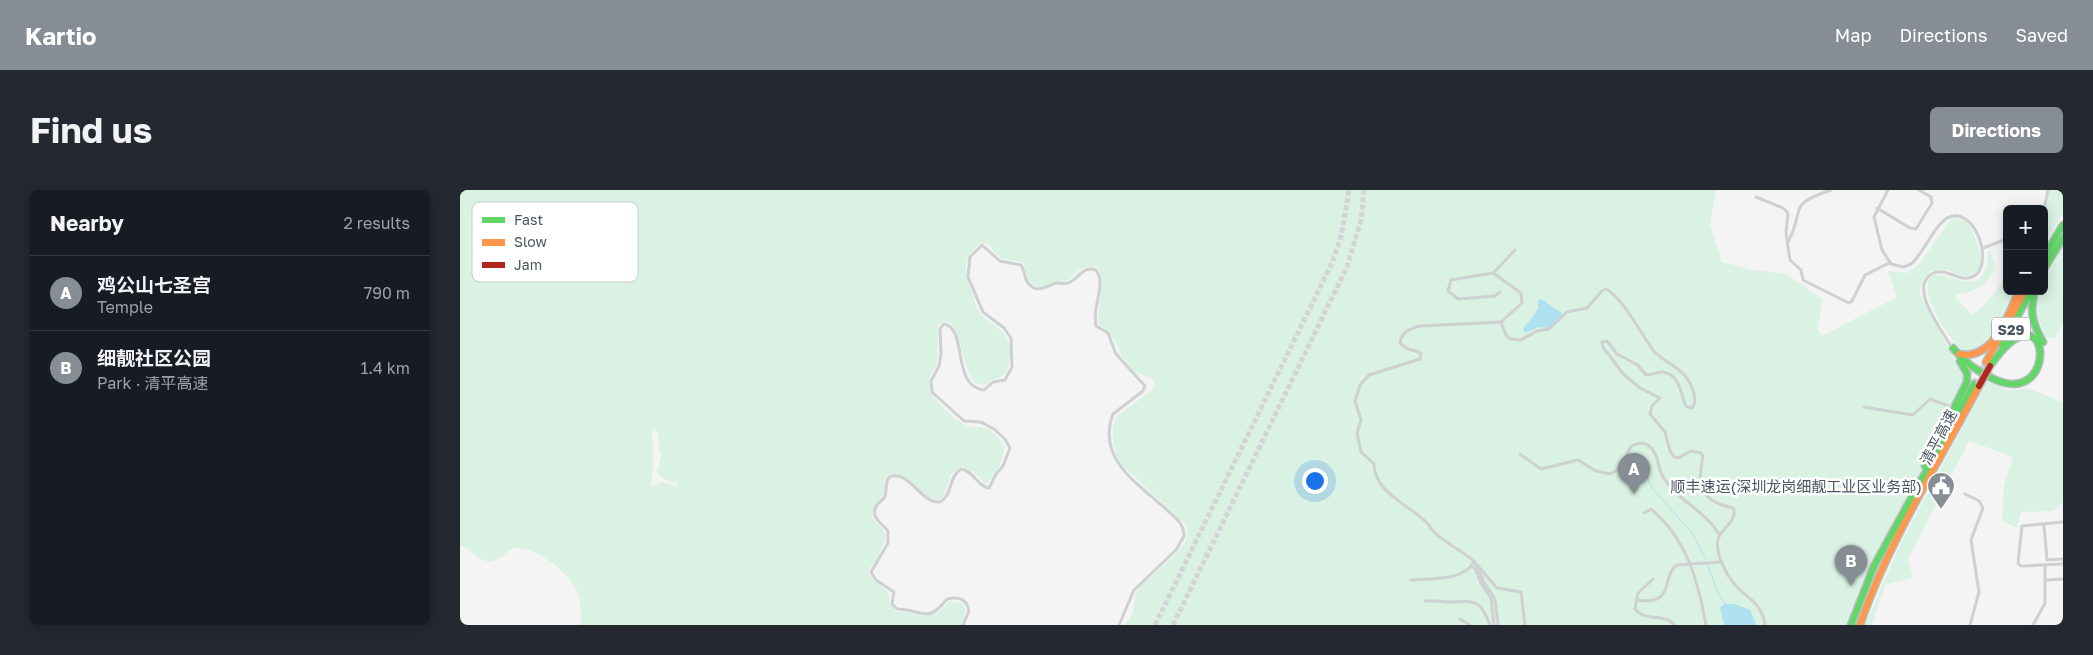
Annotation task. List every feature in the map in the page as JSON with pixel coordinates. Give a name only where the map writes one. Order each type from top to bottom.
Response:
[{"type":"highway","points":[[2048,244],[2063,221]]},
{"type":"highway","points":[[2048,250],[2063,225]]},
{"type":"highway","points":[[2048,262],[2063,238]]},
{"type":"highway","points":[[2048,266],[2056,250]]},
{"type":"highway","points":[[1953,348],[1966,357],[1976,356],[1984,351],[2007,316],[2017,295]]},
{"type":"highway","name":"清平高速","points":[[1860,625],[1877,582],[1896,542],[2023,295]]},
{"type":"highway","name":"清平高速","points":[[1988,364],[2029,295]]},
{"type":"highway","points":[[1956,356],[1970,369],[2005,386],[2016,388],[2029,383],[2042,365],[2046,354],[2044,345],[2031,317],[2031,302],[2034,295]]},
{"type":"highway","points":[[1953,348],[1972,367],[2013,385],[2024,382],[2032,376],[2042,357],[2041,346],[2033,336],[2020,335],[2007,344],[1988,364]]},
{"type":"highway","points":[[1914,494],[1939,436],[1968,379],[1966,370],[1953,348]]},
{"type":"highway","name":"清平高速","points":[[1851,625],[1874,566],[1977,385]]},
{"type":"street","points":[[1787,243],[1801,203],[1808,198],[1831,190]]},
{"type":"street","points":[[1888,190],[1877,208],[1874,222],[1882,250],[1889,262],[1903,267],[1911,264],[1942,223],[1952,216],[1960,216],[1968,220],[1982,248],[1982,266],[1972,277],[1965,279],[1938,271],[1931,274],[1924,282],[1922,290],[1926,302],[1953,348]]},
{"type":"street","points":[[1877,208],[1910,228],[1916,229],[1932,203],[1931,198],[1919,190]]},
{"type":"street","points":[[2045,205],[2048,190]]},
{"type":"street","points":[[1756,197],[1783,208],[1788,213],[1787,243],[1790,260],[1801,270],[1803,280],[1848,303],[1852,301],[1865,275],[1889,262]]},
{"type":"street","points":[[1982,248],[2003,240]]},
{"type":"street","points":[[963,625],[970,611],[963,599],[947,599],[936,611],[925,615],[907,609],[897,609],[892,604],[894,592],[876,580],[871,572],[888,542],[888,531],[876,519],[875,512],[877,505],[885,496],[886,484],[890,476],[908,481],[927,500],[940,502],[948,495],[953,476],[961,469],[970,473],[985,488],[989,488],[996,474],[1003,466],[1009,452],[1008,443],[996,431],[983,423],[964,421],[936,398],[930,388],[932,378],[940,364],[940,330],[944,324],[950,326],[956,335],[963,369],[973,385],[984,390],[993,382],[1005,380],[1011,372],[1011,337],[1002,326],[983,312],[968,277],[971,257],[983,245],[1000,261],[1022,265],[1026,281],[1037,289],[1047,288],[1056,283],[1070,282],[1082,272],[1091,269],[1096,270],[1100,289],[1094,314],[1096,326],[1108,333],[1116,354],[1146,386],[1143,391],[1118,408],[1114,414],[1110,450],[1120,467],[1180,522],[1184,536],[1176,550],[1134,590],[1119,625]]},
{"type":"street","points":[[1500,292],[1495,296],[1463,300],[1452,296],[1448,291],[1449,283],[1454,279],[1493,273],[1514,250]]},
{"type":"street","points":[[1493,273],[1517,289],[1522,296],[1520,306],[1501,322],[1412,328],[1400,336],[1400,343],[1406,348],[1421,353],[1420,359],[1369,375],[1363,380],[1356,395],[1361,420],[1357,432],[1361,452],[1374,464],[1374,474],[1392,495],[1428,523],[1434,532],[1497,588],[1521,592],[1525,625]]},
{"type":"street","points":[[1501,322],[1510,339],[1521,340],[1537,331],[1549,329],[1567,312],[1587,308],[1606,289],[1614,295],[1657,354],[1681,371],[1690,382],[1695,404],[1692,408],[1686,406],[1680,385],[1672,376],[1663,372],[1646,375],[1638,365],[1617,354],[1607,341],[1602,342],[1603,347],[1621,373],[1640,388],[1654,393],[1660,398],[1650,410],[1650,414],[1665,432],[1670,451],[1674,457],[1678,458],[1694,450],[1702,454],[1700,485],[1716,502],[1731,507],[1735,511],[1732,521],[1719,534],[1717,545],[1721,562],[1737,587],[1754,601],[1760,610],[1765,625]]},
{"type":"street","points":[[1864,407],[1913,415],[1930,399],[1954,408]]},
{"type":"street","points":[[1520,454],[1541,469],[1578,460],[1596,471],[1610,474],[1620,468],[1631,446],[1644,443],[1650,446],[1655,454],[1663,478],[1690,506],[1712,522],[1719,534]]},
{"type":"street","points":[[1965,494],[1979,501],[1983,508],[1971,540],[1979,592],[1970,625]]},
{"type":"street","points":[[1644,513],[1651,509],[1663,520],[1678,539],[1690,564],[1706,625]]},
{"type":"street","points":[[2063,522],[2045,522],[2044,525],[2022,526],[2018,551],[2018,563],[2021,566],[2063,564]]},
{"type":"street","points":[[2044,525],[2047,560],[2063,559]]},
{"type":"street","points":[[1636,600],[1656,599],[1667,589],[1674,567],[1721,562]]},
{"type":"street","points":[[2033,625],[2045,603],[2044,565]]},
{"type":"street","points":[[1411,580],[1457,575],[1474,566]]},
{"type":"street","points":[[1474,566],[1481,583],[1491,598],[1496,625]]},
{"type":"street","points":[[1482,574],[1495,600],[1496,625]]},
{"type":"street","points":[[1653,579],[1638,593],[1635,609],[1641,615],[1667,619],[1674,625]]},
{"type":"street","points":[[2045,580],[2063,579]]},
{"type":"street","points":[[1425,601],[1466,600],[1475,602],[1483,609],[1490,625]]},
{"type":"street","points":[[1460,619],[1470,625]]},
{"type":"green space","points":[[460,190],[1716,190],[1710,225],[1722,262],[1753,270],[1786,274],[1823,299],[1817,329],[1822,336],[1897,297],[1888,271],[1907,273],[1919,264],[1951,219],[1960,219],[1967,222],[1979,248],[1980,264],[1978,271],[1973,275],[1962,276],[1946,270],[1935,270],[1927,275],[1920,289],[1920,294],[1953,357],[1963,371],[1965,379],[1910,492],[1869,564],[1846,625],[1124,625],[1131,617],[1134,609],[1135,595],[1140,586],[1179,551],[1188,534],[1187,526],[1120,463],[1114,447],[1113,429],[1116,417],[1152,390],[1155,385],[1154,380],[1136,372],[1130,367],[1114,339],[1106,330],[1100,327],[1098,321],[1102,284],[1098,267],[1089,266],[1082,269],[1069,280],[1042,287],[1035,286],[1028,280],[1023,262],[1000,258],[986,243],[981,242],[974,249],[967,262],[966,274],[978,310],[1004,333],[1007,338],[1010,352],[1007,371],[1002,376],[987,382],[985,385],[976,383],[968,369],[955,330],[951,323],[943,321],[938,326],[937,364],[930,376],[929,390],[941,406],[960,422],[971,427],[986,428],[996,435],[1005,448],[999,467],[986,485],[975,473],[962,466],[951,474],[943,497],[939,500],[926,495],[905,477],[888,474],[882,497],[872,517],[884,532],[885,540],[878,558],[868,570],[873,579],[888,592],[889,602],[896,612],[931,615],[937,613],[949,601],[963,603],[966,611],[961,625],[581,625],[581,608],[577,591],[567,576],[551,562],[533,551],[516,548],[495,560],[486,561],[460,545]],"holes":[[[654,428],[658,437],[661,455],[657,472],[665,480],[676,482],[677,486],[662,482],[650,487],[653,460],[651,434]]]},
{"type":"green space","points":[[2050,190],[2063,190],[2063,213],[2048,238],[2048,205],[2046,205]]},
{"type":"green space","points":[[2063,247],[2063,324],[2055,338],[2047,338],[2037,309],[2038,295],[2048,295],[2048,274]]},
{"type":"green space","points":[[1988,250],[1991,252],[1996,268],[1992,274],[1976,289],[1958,294],[1955,297],[1972,315],[1981,308],[2003,280],[2003,295],[2016,295],[1998,329],[1984,346],[1966,352],[1953,340],[1938,318],[1928,294],[1928,284],[1931,277],[1937,275],[1973,281],[1981,277],[1986,268]]},
{"type":"green space","points":[[1987,381],[2010,391],[2027,388],[2063,402],[2063,502],[2053,511],[2021,512],[2017,528],[2002,520],[2004,485],[2013,457],[1969,441],[1908,559],[1913,578],[1885,585],[1872,625],[1865,625],[1900,545]]},
{"type":"water","points":[[1541,299],[1563,314],[1549,328],[1539,327],[1525,333],[1523,329],[1538,309],[1538,300]]},
{"type":"water","points":[[1725,604],[1735,604],[1750,610],[1756,625],[1724,625],[1720,607]]},
{"type":"waterway","points":[[1647,477],[1652,488],[1693,534],[1705,559]]},
{"type":"waterway","points":[[1707,564],[1719,595],[1725,604]]},
{"type":"tunnel","points":[[1155,625],[1332,263],[1341,237],[1349,190]]},
{"type":"tunnel","points":[[1173,625],[1347,267],[1361,220],[1364,190]]},
{"type":"tunnel","points":[[1974,384],[1986,362]]},
{"type":"traffic: fast","points":[[2048,250],[2063,225]]},
{"type":"traffic: fast","points":[[2048,262],[2063,238]]},
{"type":"traffic: fast","points":[[2002,345],[2029,295]]},
{"type":"traffic: fast","points":[[2034,295],[2033,318],[2043,342]]},
{"type":"traffic: fast","points":[[1953,348],[1967,362],[1984,374],[1996,380],[2017,384],[2031,377],[2038,364],[2040,350],[2035,339],[2025,335],[2010,343],[1990,366]]},
{"type":"traffic: fast","points":[[1925,466],[1967,382],[1967,373],[1960,361]]},
{"type":"traffic: fast","points":[[1851,625],[1874,566],[1974,384]]},
{"type":"traffic: slow","points":[[1959,354],[1971,354],[1981,351],[1990,344],[2004,324],[2017,295]]},
{"type":"traffic: slow","points":[[1986,362],[2023,295]]},
{"type":"traffic: slow","points":[[1860,625],[1884,564],[1979,386]]},
{"type":"traffic: jam","points":[[1979,386],[1990,366]]},
{"type":"place","name":"鸡公山七圣宫","points":[[1634,494]]},
{"type":"place","name":"顺丰速运(深圳龙岗细靓工业区业务部)","points":[[1941,510]]},
{"type":"place","name":"细靓社区公园","points":[[1851,586]]}]
